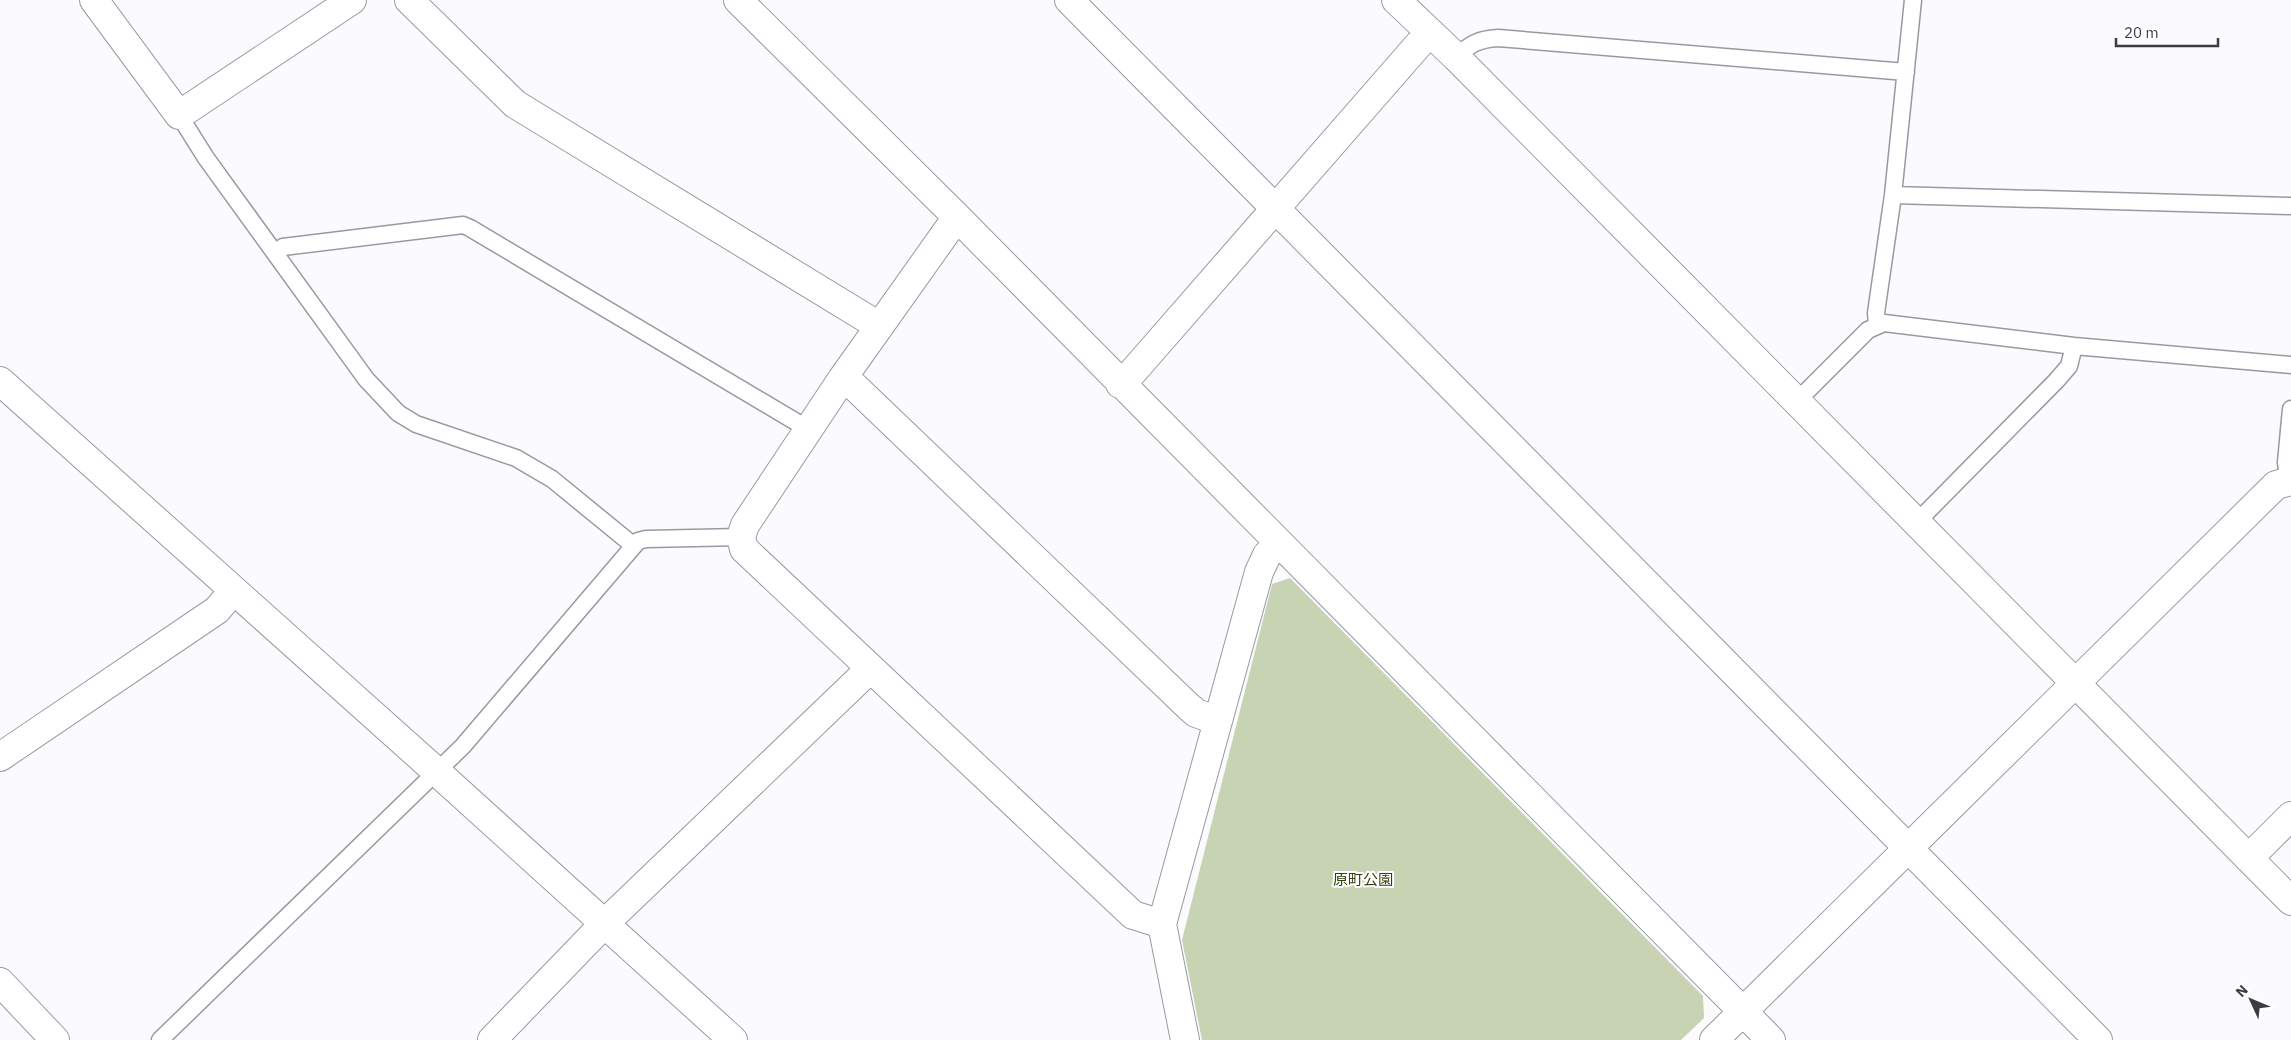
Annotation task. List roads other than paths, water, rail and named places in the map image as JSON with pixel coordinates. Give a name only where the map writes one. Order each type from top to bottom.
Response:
[{"type":"street","points":[[94,0],[179,115],[352,0]]},
{"type":"street","points":[[409,0],[515,104],[879,326]]},
{"type":"street","points":[[738,0],[957,217],[1120,384],[1771,1040]]},
{"type":"street","points":[[1069,0],[2098,1040]]},
{"type":"street","points":[[1396,0],[1456,57],[1917,522],[2075,685],[2291,901]]},
{"type":"street","points":[[1120,384],[1131,374],[1418,44],[1430,34]]},
{"type":"street","points":[[957,217],[842,379],[745,525],[741,537],[744,549],[1132,915],[1162,924]]},
{"type":"street","points":[[842,379],[856,387],[1188,707],[1196,714],[1218,721]]},
{"type":"street","points":[[0,382],[233,592],[437,772],[733,1040]]},
{"type":"street","points":[[1714,1040],[2276,485],[2289,480]]},
{"type":"street","points":[[1184,1040],[1162,924],[1259,572],[1267,555],[1279,543]]},
{"type":"street","points":[[0,757],[217,610],[233,592]]},
{"type":"street","points":[[492,1040],[604,924],[870,669]]},
{"type":"street","points":[[2248,858],[2291,816]]},
{"type":"street","points":[[0,982],[55,1040]]},
{"type":"lane","points":[[1877,326],[1876,314],[1893,195],[1913,0]]},
{"type":"lane","points":[[1456,57],[1473,42],[1483,38],[1498,38],[1906,72]]},
{"type":"lane","points":[[179,115],[206,158],[366,379],[398,413],[416,424],[516,458],[552,479],[634,546]]},
{"type":"lane","points":[[1893,195],[2291,206]]},
{"type":"lane","points":[[275,253],[283,247],[463,226],[470,228],[808,429]]},
{"type":"lane","points":[[1796,402],[1868,330],[1884,323],[2074,346],[2291,365]]},
{"type":"lane","points":[[1917,522],[2057,380],[2069,366],[2074,346]]},
{"type":"lane","points":[[2289,480],[2286,462],[2291,409]]},
{"type":"lane","points":[[160,1040],[463,746],[638,541],[646,539],[741,537]]},
{"type":"park label","name":"原町公園","points":[[1363,879]]}]
